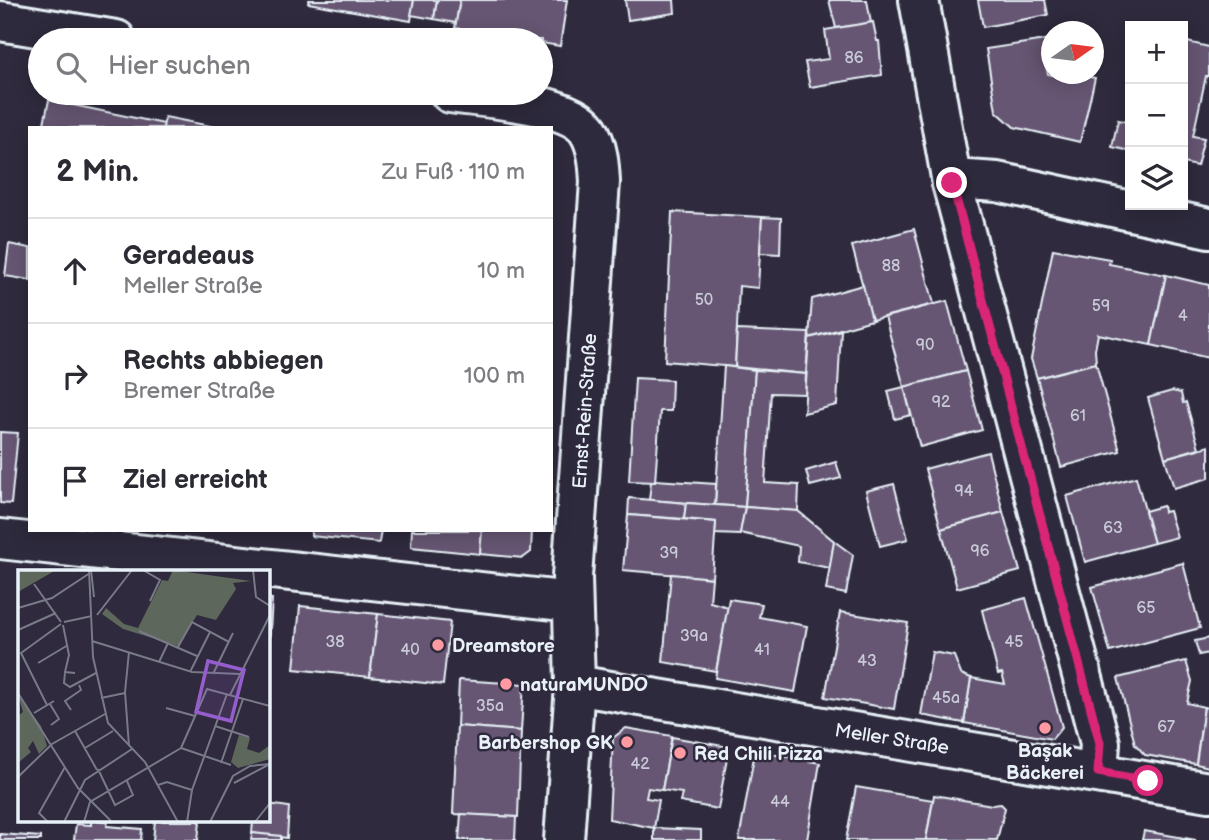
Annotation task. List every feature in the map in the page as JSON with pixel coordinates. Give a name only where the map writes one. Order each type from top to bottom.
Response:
[{"type":"street","points":[[919,0],[952,183],[1100,743],[1098,772]]},
{"type":"street","points":[[0,21],[43,28]]},
{"type":"street","name":"Ernst-Rein-Straße","points":[[530,105],[556,109],[582,123],[597,149],[600,182],[572,602],[575,685],[564,840]]},
{"type":"street","points":[[952,183],[968,180],[997,182],[1209,228]]},
{"type":"street","points":[[0,539],[572,602]]},
{"type":"street","name":"Meller Straße","points":[[575,685],[1209,792]]},
{"type":"building","points":[[309,0],[414,0],[411,21],[308,3]]},
{"type":"building","points":[[414,0],[437,0],[434,19],[411,15]]},
{"type":"building","points":[[437,0],[460,0],[456,23],[434,19]]},
{"type":"building","points":[[460,0],[567,0],[560,46],[553,45],[553,28],[455,28]]},
{"type":"building","points":[[625,0],[674,0],[675,13],[628,20]]},
{"type":"building","points":[[829,0],[867,0],[871,23],[836,28]]},
{"type":"building","points":[[978,0],[1045,0],[1048,15],[983,27]]},
{"type":"building","points":[[873,22],[879,41],[882,75],[810,87],[805,62],[829,59],[825,30]]},
{"type":"building","points":[[1041,41],[1041,84],[1094,84],[1080,142],[1014,127],[996,111],[986,49]]},
{"type":"building","points":[[1188,42],[1209,47],[1209,76],[1206,76],[1193,136],[1204,138],[1197,166],[1188,164]]},
{"type":"building","points":[[48,105],[73,105],[164,124],[164,126],[43,126]]},
{"type":"building","points":[[165,117],[210,126],[163,126]]},
{"type":"building","points":[[1118,120],[1125,121],[1125,150],[1112,147]]},
{"type":"building","points":[[672,212],[762,217],[758,288],[739,286],[735,367],[665,361]]},
{"type":"building","points":[[762,217],[781,218],[780,254],[760,253]]},
{"type":"building","points":[[914,229],[934,304],[872,320],[852,246]]},
{"type":"building","points":[[9,244],[28,248],[28,280],[5,276]]},
{"type":"building","points":[[1053,249],[1110,259],[1109,264],[1166,275],[1151,345],[1098,334],[1096,363],[1037,378],[1031,359]]},
{"type":"building","points":[[1166,275],[1209,285],[1209,358],[1151,345]]},
{"type":"building","points":[[863,285],[872,320],[809,338],[812,299]]},
{"type":"building","points":[[947,301],[966,371],[904,387],[885,317]]},
{"type":"building","points":[[737,330],[809,333],[806,374],[735,367]]},
{"type":"building","points":[[841,330],[837,405],[804,413],[809,338]]},
{"type":"building","points":[[1096,363],[1120,451],[1061,467],[1037,378]]},
{"type":"building","points":[[724,366],[755,370],[745,507],[715,505]]},
{"type":"building","points":[[755,370],[806,374],[805,394],[771,393],[765,483],[799,485],[798,511],[745,507]]},
{"type":"building","points":[[966,371],[982,430],[920,447],[904,387]]},
{"type":"building","points":[[635,378],[672,380],[671,411],[660,411],[655,482],[629,481]]},
{"type":"building","points":[[904,387],[911,415],[895,419],[888,391]]},
{"type":"building","points":[[1172,391],[1181,393],[1183,403],[1186,402],[1199,448],[1165,458],[1148,398]]},
{"type":"building","points":[[0,432],[18,433],[11,504],[0,503]]},
{"type":"building","points":[[1209,446],[1209,478],[1174,488],[1165,458]]},
{"type":"building","points":[[988,452],[1003,512],[941,529],[925,469]]},
{"type":"building","points":[[836,462],[841,478],[810,486],[806,471]]},
{"type":"building","points":[[1136,477],[1154,543],[1085,562],[1067,496]]},
{"type":"building","points":[[655,480],[716,484],[715,505],[649,500],[651,482]]},
{"type":"building","points":[[894,484],[908,539],[880,546],[866,491]]},
{"type":"building","points":[[629,498],[686,503],[684,519],[628,515]]},
{"type":"building","points":[[686,503],[745,507],[740,535],[715,534],[716,522],[684,519]]},
{"type":"building","points":[[1163,506],[1164,512],[1169,511],[1177,537],[1154,543],[1145,511]]},
{"type":"building","points":[[745,507],[798,511],[834,541],[830,568],[798,562],[799,546],[740,533]]},
{"type":"building","points":[[1003,512],[1020,571],[957,588],[941,529]]},
{"type":"building","points":[[628,515],[716,522],[712,578],[623,570]]},
{"type":"building","points":[[311,532],[381,532],[379,543],[311,536]]},
{"type":"building","points":[[412,532],[482,532],[480,554],[411,547]]},
{"type":"building","points":[[482,532],[532,532],[531,552],[523,558],[480,554]]},
{"type":"building","points":[[834,541],[853,555],[846,594],[826,590]]},
{"type":"building","points":[[1183,563],[1200,628],[1110,652],[1092,587]]},
{"type":"building","points":[[671,574],[712,578],[710,602],[728,607],[716,671],[663,662]]},
{"type":"building","points":[[270,598],[272,599],[270,631]]},
{"type":"building","points":[[1026,598],[1062,727],[1052,739],[964,723],[971,678],[1005,684],[1002,673],[998,674],[982,610]]},
{"type":"building","points":[[729,599],[762,604],[759,617],[807,626],[795,692],[715,678]]},
{"type":"building","points":[[300,606],[378,614],[370,677],[294,669]]},
{"type":"building","points":[[840,612],[908,623],[894,709],[825,697]]},
{"type":"building","points":[[378,614],[450,622],[443,685],[370,677]]},
{"type":"building","points":[[1209,638],[1209,653],[1199,655],[1195,641]]},
{"type":"building","points":[[932,652],[954,656],[961,674],[971,678],[964,723],[921,715]]},
{"type":"building","points":[[1186,661],[1192,681],[1187,703],[1204,707],[1196,764],[1145,755],[1135,744],[1118,678]]},
{"type":"building","points":[[459,680],[524,684],[521,731],[457,726]]},
{"type":"building","points":[[1204,707],[1209,708],[1209,767],[1196,764]]},
{"type":"building","points":[[457,726],[521,731],[518,817],[453,814]]},
{"type":"building","points":[[626,728],[672,736],[662,790],[648,788],[646,798],[659,800],[654,828],[609,819],[613,738]]},
{"type":"building","points":[[672,737],[729,747],[718,809],[680,802],[682,793],[662,790]]},
{"type":"building","points":[[755,751],[820,763],[807,840],[739,840]]},
{"type":"building","points":[[856,787],[933,800],[926,840],[846,840]]},
{"type":"building","points":[[934,795],[992,805],[1001,804],[1005,808],[997,840],[926,840]]},
{"type":"building","points":[[270,804],[289,807],[287,838],[252,833],[253,822],[270,822]]},
{"type":"building","points":[[461,814],[516,817],[515,840],[459,840]]},
{"type":"building","points":[[91,822],[108,822],[107,826],[142,829],[141,840],[74,840],[76,824],[91,825]]},
{"type":"building","points":[[155,822],[200,822],[198,840],[153,840]]},
{"type":"building","points":[[654,828],[701,830],[701,840],[654,840]]},
{"type":"building","points":[[1144,831],[1196,840],[1142,840]]},
{"type":"building","points":[[252,833],[281,836],[281,840],[251,840]]},
{"type":"building","points":[[0,834],[41,837],[41,840],[0,840]]},
{"type":"place","name":"Dreamstore","points":[[438,645]]},
{"type":"place","name":"naturaMUNDO","points":[[506,684]]},
{"type":"place","name":"Başak Bäckerei","points":[[1045,728]]},
{"type":"place","name":"Barbershop GK","points":[[627,742]]},
{"type":"place","name":"Red Chili Pizza","points":[[680,753]]},
{"type":"route","points":[[952,183],[1100,743],[1098,772],[1148,781]]}]
